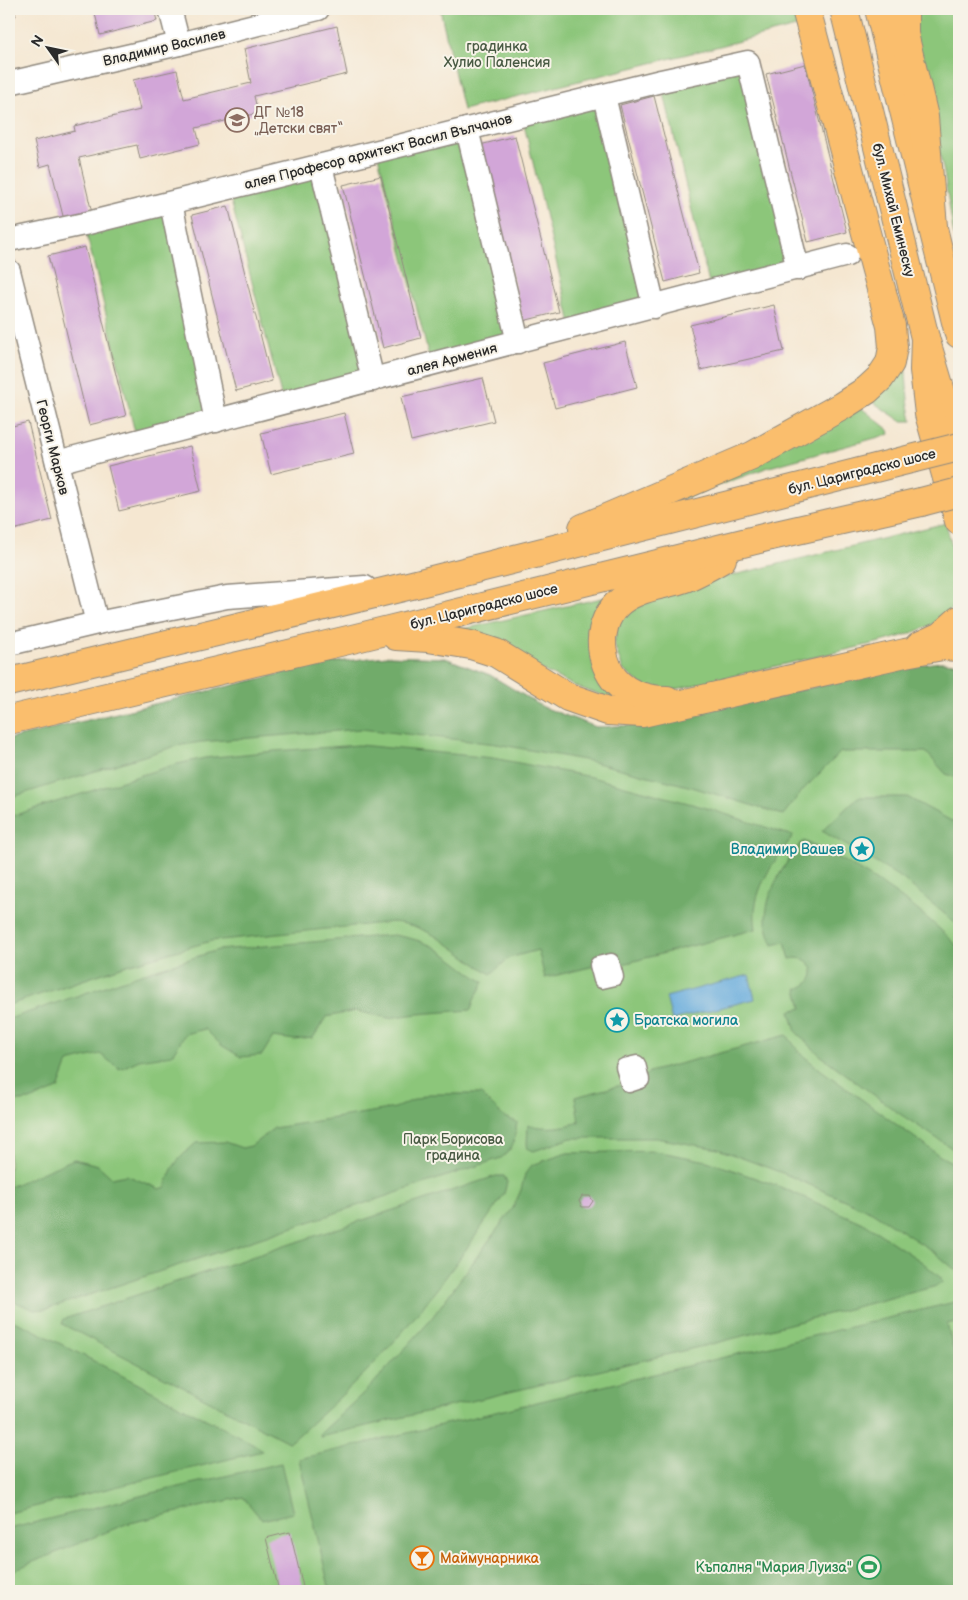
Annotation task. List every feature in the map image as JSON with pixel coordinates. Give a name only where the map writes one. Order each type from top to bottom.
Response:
[{"type":"main road","points":[[505,562],[752,456],[842,406],[875,384],[886,371],[892,354],[893,338],[891,326],[806,9]]},
{"type":"main road","name":"бул. Михай Еминеску","points":[[844,9],[925,338],[959,452]]},
{"type":"main road","points":[[879,9],[959,334]]},
{"type":"main road","points":[[904,9],[904,34],[924,117],[933,227]]},
{"type":"main road","points":[[925,338],[924,370],[929,414],[959,521]]},
{"type":"main road","name":"бул. Цариградско шосе","points":[[9,682],[505,562],[959,447]]},
{"type":"main road","name":"бул. Цариградско шосе","points":[[9,720],[959,492]]},
{"type":"main road","points":[[701,700],[655,700],[636,696],[622,687],[612,677],[602,650],[602,632],[607,619],[615,606],[624,598],[638,591],[685,578],[767,537]]},
{"type":"main road","points":[[905,653],[942,636],[959,620]]},
{"type":"main road","points":[[348,640],[404,636],[471,645],[496,653],[568,697],[608,711],[642,713],[905,653],[942,646],[959,648]]},
{"type":"street","points":[[170,9],[179,44]]},
{"type":"street","name":"Владимир Василев","points":[[9,83],[179,44],[318,9]]},
{"type":"street","name":"алея Професор архитект Васил Вълчанов","points":[[9,240],[171,203],[467,129],[748,62],[798,269]]},
{"type":"street","points":[[604,96],[654,307]]},
{"type":"street","points":[[467,129],[518,342]]},
{"type":"street","points":[[321,166],[373,380]]},
{"type":"street","points":[[171,203],[216,421]]},
{"type":"street","name":"алея Армения","points":[[57,462],[847,255]]},
{"type":"street","name":"Георги Марков","points":[[9,271],[97,623]]},
{"type":"street","name":"бул. Цариградско шосе","points":[[9,644],[97,623],[227,597],[416,584]]},
{"type":"green space","name":"градинка Хулио Паленсия","points":[[440,9],[796,9],[800,26],[463,110]]},
{"type":"green space","points":[[914,9],[959,9],[959,268],[944,173],[911,36]]},
{"type":"green space","points":[[748,62],[798,269],[711,292],[661,81]]},
{"type":"green space","points":[[604,96],[654,307],[572,328],[522,116]]},
{"type":"green space","points":[[467,129],[518,342],[431,365],[377,152]]},
{"type":"green space","points":[[321,166],[373,380],[283,403],[228,189]]},
{"type":"green space","points":[[171,203],[216,421],[137,441],[84,224]]},
{"type":"green space","points":[[904,345],[908,400],[912,421],[901,421],[870,400]]},
{"type":"green space","points":[[860,407],[889,430],[890,434],[766,468],[669,504]]},
{"type":"green space","points":[[946,523],[958,570],[959,592],[955,604],[947,614],[937,622],[924,628],[885,641],[668,691],[646,688],[623,670],[614,644],[618,620],[644,597]]},
{"type":"green space","points":[[604,599],[613,697],[611,698],[577,687],[459,630]]},
{"type":"green space","name":"Парк Борисова градина","points":[[387,656],[445,658],[490,675],[543,707],[596,727],[640,725],[940,662],[959,663],[959,1591],[9,1591],[9,739],[321,664]]},
{"type":"green space","points":[[387,656],[445,658],[490,675],[543,707],[596,727],[640,725],[909,666],[940,662],[959,663],[959,778],[946,774],[926,752],[841,752],[803,790],[783,815],[692,787],[589,761],[497,744],[361,729],[201,742],[176,746],[9,798],[9,739],[321,664]]},
{"type":"green space","points":[[359,745],[493,758],[591,777],[703,807],[793,836],[764,879],[759,891],[756,903],[756,929],[619,965],[611,962],[545,978],[538,950],[509,958],[491,974],[433,935],[421,929],[393,922],[211,941],[127,965],[9,1005],[9,817],[173,765],[205,758]]},
{"type":"green space","points":[[858,797],[907,797],[959,825],[959,926],[903,879],[822,831]]},
{"type":"green space","points":[[804,841],[845,862],[886,887],[925,916],[959,948],[959,1153],[897,1112],[820,1055],[796,1032],[790,1011],[802,1008],[797,989],[810,981],[813,969],[805,960],[799,958],[790,959],[785,942],[773,945],[767,928],[766,918],[769,897],[777,878],[794,852]]},
{"type":"green space","points":[[394,935],[413,939],[431,946],[484,982],[471,1010],[388,1018],[356,1011],[326,1017],[313,1038],[295,1040],[273,1037],[262,1055],[241,1057],[221,1045],[205,1029],[185,1034],[172,1055],[139,1060],[120,1069],[100,1054],[68,1062],[58,1089],[30,1100],[9,1102],[9,1019],[218,950]]},
{"type":"green space","points":[[787,1035],[799,1052],[817,1067],[940,1156],[959,1166],[959,1273],[934,1252],[872,1212],[785,1174],[718,1149],[656,1138],[571,1138],[534,1151],[528,1149],[528,1125],[554,1127],[579,1122],[575,1097],[641,1080],[649,1072]]},
{"type":"green space","points":[[428,1094],[481,1094],[504,1117],[517,1122],[512,1146],[501,1158],[47,1309],[34,1310],[9,1299],[9,1187],[74,1159],[98,1165],[112,1178],[126,1175],[160,1189],[166,1187],[176,1162],[196,1143],[225,1142],[242,1148],[251,1146],[274,1128],[395,1108]]},
{"type":"green space","points":[[655,1151],[707,1161],[778,1186],[865,1224],[922,1262],[941,1278],[942,1283],[937,1286],[712,1344],[320,1437],[321,1433],[372,1385],[428,1323],[513,1208],[521,1190],[525,1174],[532,1165],[567,1153]]},
{"type":"green space","points":[[496,1176],[504,1176],[507,1182],[504,1194],[422,1309],[366,1372],[293,1440],[288,1442],[62,1324],[64,1319]]},
{"type":"green space","points":[[959,1301],[959,1321],[947,1324],[959,1372],[959,1591],[330,1591],[299,1459]]},
{"type":"green space","points":[[9,1319],[32,1329],[254,1444],[262,1451],[9,1513]]},
{"type":"green space","points":[[281,1463],[293,1513],[262,1520],[243,1497],[126,1524],[9,1572],[9,1529]]},
{"type":"water","points":[[749,975],[755,999],[672,1020],[666,997]]},
{"type":"building","points":[[9,9],[14,9],[16,16],[9,18]]},
{"type":"building","points":[[94,9],[154,9],[157,21],[100,35]]},
{"type":"building","points":[[337,26],[347,74],[254,96],[258,113],[196,128],[200,144],[140,159],[137,145],[79,158],[92,213],[64,220],[50,164],[40,167],[34,141],[75,131],[74,126],[140,110],[133,80],[177,70],[184,99],[251,83],[244,49]]},
{"type":"building","points":[[805,64],[847,232],[808,242],[766,74]]},
{"type":"building","points":[[654,96],[699,273],[665,282],[620,105]]},
{"type":"building","points":[[515,136],[559,312],[523,321],[480,145]]},
{"type":"building","points":[[381,176],[421,338],[383,348],[343,185]]},
{"type":"building","points":[[228,206],[272,381],[236,391],[192,215]]},
{"type":"building","points":[[85,247],[126,416],[89,425],[48,256]]},
{"type":"building","points":[[774,305],[784,351],[701,370],[690,325]]},
{"type":"building","points":[[625,342],[637,387],[555,408],[543,363]]},
{"type":"building","points":[[483,378],[494,421],[411,441],[401,397]]},
{"type":"building","points":[[344,413],[354,454],[271,474],[261,433]]},
{"type":"building","points":[[28,422],[52,520],[9,531],[9,427]]},
{"type":"building","points":[[190,446],[201,491],[119,511],[108,466]]},
{"type":"building","points":[[582,1196],[590,1196],[593,1201],[589,1207],[582,1207],[579,1201]]},
{"type":"building","points":[[290,1532],[304,1591],[279,1591],[266,1538]]},
{"type":"place","name":"ДГ №18 „Детски свят“","points":[[237,120]]},
{"type":"place","name":"Владимир Вашев","points":[[862,849]]},
{"type":"place","name":"Братска могила","points":[[617,1020]]},
{"type":"place","name":"Маймунарника","points":[[422,1558]]},
{"type":"place","name":"Къпалня \"Мария Луиза\"","points":[[869,1567]]}]
